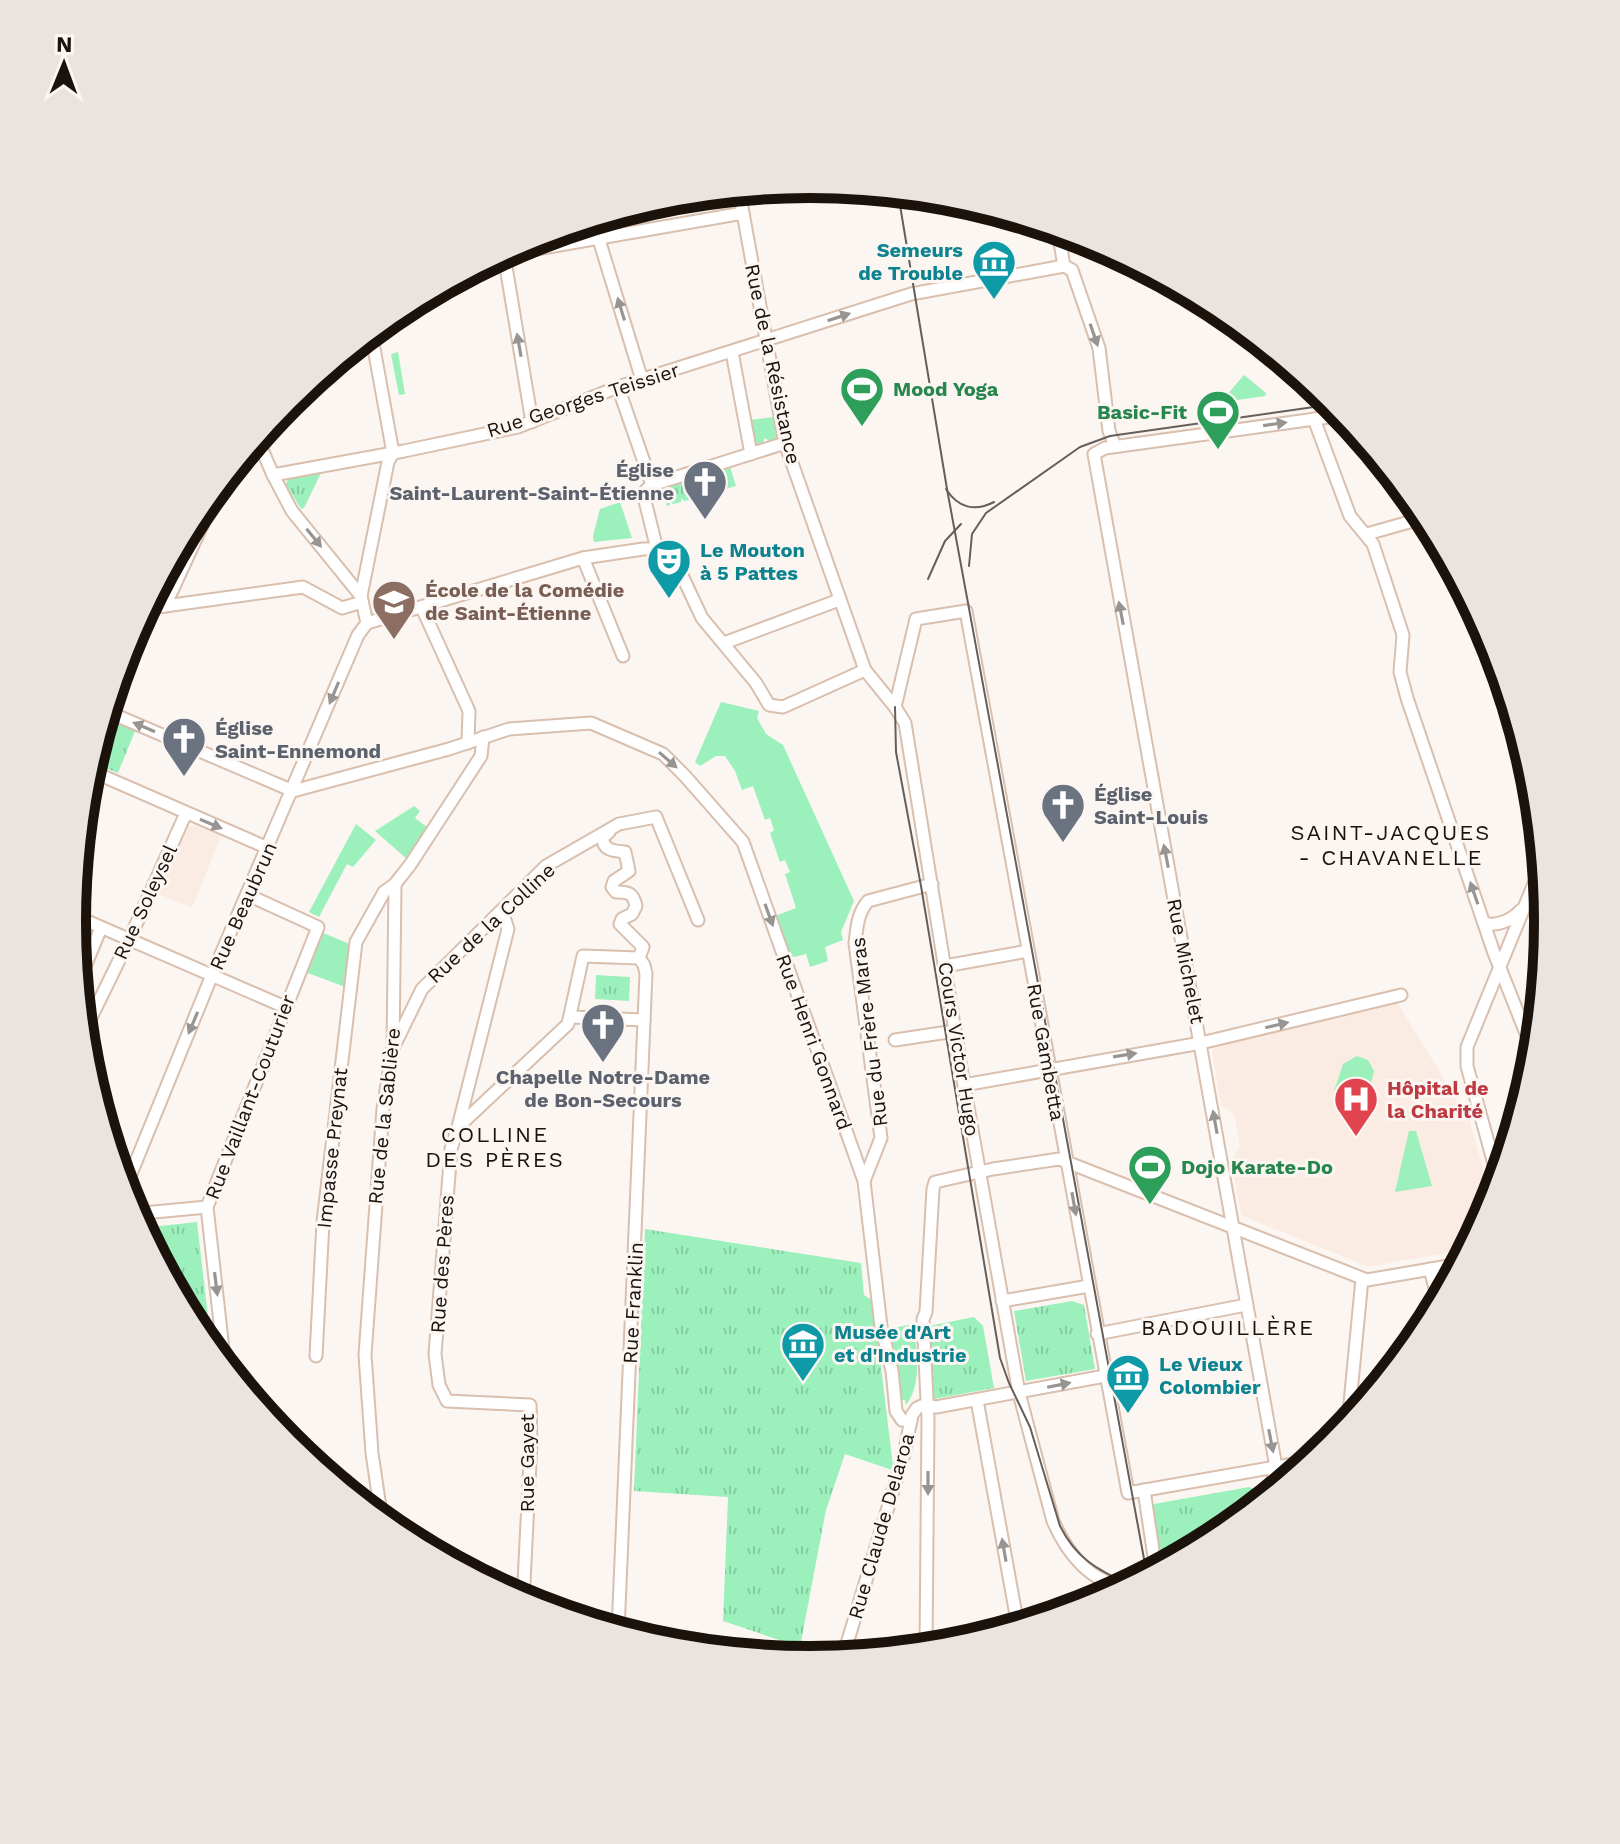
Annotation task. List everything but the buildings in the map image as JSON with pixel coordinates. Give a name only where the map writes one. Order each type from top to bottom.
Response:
[{"type":"street","name":"Rue de la Résistance","points":[[741,202],[785,443],[865,670],[895,707]]},
{"type":"street","points":[[545,249],[743,213]]},
{"type":"street","points":[[597,230],[642,380]]},
{"type":"street","points":[[1060,243],[1064,266],[1072,270],[1099,348],[1109,431],[1115,446],[1328,417]]},
{"type":"street","name":"Rue Georges Teissier","points":[[273,475],[393,453],[532,422],[618,387],[911,294],[1064,266]]},
{"type":"street","points":[[503,267],[532,422]]},
{"type":"street","points":[[361,599],[388,462],[393,453],[373,345]]},
{"type":"street","points":[[732,352],[751,454]]},
{"type":"street","points":[[618,387],[652,485]]},
{"type":"street","points":[[1314,419],[1350,516],[1373,544],[1401,630],[1400,672],[1484,923],[1525,1032]]},
{"type":"street","points":[[657,549],[645,501],[646,490],[652,485],[785,443]]},
{"type":"street","name":"Rue Michelet","points":[[1115,446],[1095,451],[1094,462],[1276,1467],[1273,1478]]},
{"type":"street","points":[[262,450],[292,511],[361,599],[367,623],[583,558],[657,549],[671,558],[698,612],[756,683],[769,705],[783,707],[865,670]]},
{"type":"street","points":[[1367,534],[1413,521]]},
{"type":"street","points":[[165,606],[195,541]]},
{"type":"street","points":[[583,558],[623,656]]},
{"type":"street","points":[[159,607],[303,587],[342,608],[361,599]]},
{"type":"street","points":[[724,643],[839,600]]},
{"type":"street","points":[[422,608],[469,711],[468,743]]},
{"type":"street","name":"Rue Gambetta","points":[[895,707],[916,619],[966,611],[1128,1493],[1144,1490]]},
{"type":"street","name":"Rue Beaubrun","points":[[131,1173],[212,975],[358,635],[367,623]]},
{"type":"street","name":"Cours Victor Hugo","points":[[895,707],[905,723],[964,1085],[1019,1393],[1060,1538],[1071,1554],[1092,1573],[1108,1581]]},
{"type":"street","points":[[117,715],[293,791]]},
{"type":"street","name":"Rue Henri Gonnard","points":[[293,791],[509,729],[591,723],[663,754],[743,842],[864,1181],[881,1326],[892,1371],[896,1411],[902,1420],[911,1421]]},
{"type":"street","points":[[395,884],[481,756],[483,737]]},
{"type":"street","points":[[101,775],[268,848]]},
{"type":"street","name":"Rue Soleysel","points":[[92,1016],[186,813]]},
{"type":"street","points":[[458,1127],[568,1024],[583,956],[639,958],[643,947],[620,924],[636,906],[634,896],[616,892],[612,887],[614,881],[629,871],[629,860],[625,852],[609,850],[602,841],[603,837],[619,824],[656,817],[698,920]]},
{"type":"street","name":"Rue de la Colline","points":[[393,1048],[422,989],[546,866],[619,824]]},
{"type":"street","name":"Impasse Preynat","points":[[316,1356],[323,1222],[356,942],[384,892],[395,884]]},
{"type":"street","name":"Rue de la Sablière","points":[[379,1503],[372,1453],[365,1355],[383,1109],[393,1048],[395,884]]},
{"type":"street","name":"Rue du Frère Maras","points":[[864,1181],[881,1138],[855,943],[857,923],[868,901],[932,884]]},
{"type":"street","points":[[1493,1162],[1467,1066],[1470,1038],[1532,885]]},
{"type":"street","name":"Rue Vaillant-Couturier","points":[[222,1343],[207,1207],[318,927],[248,895]]},
{"type":"street","points":[[1484,923],[1491,925],[1511,919],[1523,906]]},
{"type":"street","name":"Rue des Pères","points":[[447,1401],[439,1385],[435,1354],[451,1149],[508,929],[502,911]]},
{"type":"street","points":[[86,921],[285,1007]]},
{"type":"street","points":[[88,960],[101,928]]},
{"type":"street","points":[[945,966],[1028,951]]},
{"type":"street","name":"Rue Franklin","points":[[618,1620],[646,974],[639,958]]},
{"type":"street","points":[[964,1085],[1201,1043],[1401,995]]},
{"type":"street","points":[[572,1017],[644,1020]]},
{"type":"street","points":[[895,1040],[955,1031]]},
{"type":"street","points":[[926,1636],[928,1405],[923,1319],[926,1312],[933,1189],[940,1179],[1049,1159],[1066,1160],[1365,1279],[1446,1266]]},
{"type":"street","points":[[147,1213],[207,1207]]},
{"type":"street","points":[[1430,1269],[1435,1287]]},
{"type":"street","points":[[1350,1403],[1365,1279]]},
{"type":"street","points":[[1002,1301],[1089,1286]]},
{"type":"street","points":[[1097,1334],[1246,1305]]},
{"type":"street","points":[[928,1405],[936,1407],[1105,1376]]},
{"type":"street","points":[[977,1400],[1016,1616]]},
{"type":"street","name":"Rue Gayet","points":[[447,1401],[530,1405],[524,1587]]},
{"type":"street","name":"Rue Claude Delaroa","points":[[847,1644],[911,1421],[917,1408],[928,1405]]},
{"type":"street","points":[[1154,1558],[1144,1490],[1288,1465]]},
{"type":"shaded area","points":[[194,825],[221,836],[192,908],[158,894],[187,828]]},
{"type":"shaded area","name":"Hôpital de la Charité","points":[[1397,1002],[1470,1121],[1486,1181],[1454,1252],[1368,1267],[1241,1215],[1231,1161],[1240,1147],[1234,1115],[1221,1105],[1212,1051],[1215,1046]]},
{"type":"green space","points":[[398,352],[405,394],[399,395],[391,354]]},
{"type":"green space","points":[[1244,375],[1266,393],[1265,396],[1224,402],[1225,397]]},
{"type":"green space","points":[[773,417],[777,438],[769,441],[765,438],[763,443],[755,444],[751,420]]},
{"type":"green space","points":[[730,467],[736,486],[721,490],[717,478],[712,479],[710,473]]},
{"type":"green space","points":[[322,471],[301,509],[286,484],[289,477]]},
{"type":"green space","points":[[702,475],[707,495],[700,497],[698,492],[699,497],[691,500],[689,495],[690,500],[684,501],[682,498],[681,502],[673,504],[670,501],[667,506],[663,492],[666,486]]},
{"type":"green space","points":[[620,502],[632,538],[594,542],[600,509]]},
{"type":"green space","points":[[721,702],[759,711],[757,718],[766,734],[783,745],[854,901],[841,932],[843,940],[825,947],[828,961],[810,967],[806,954],[790,958],[775,916],[796,908],[785,874],[790,872],[785,860],[780,862],[770,833],[774,830],[770,818],[765,820],[753,786],[742,790],[725,756],[716,756],[700,766],[695,762]]},
{"type":"green space","points":[[115,722],[135,731],[118,773],[103,767]]},
{"type":"green space","points":[[414,806],[420,811],[415,818],[428,828],[407,859],[375,831]]},
{"type":"green space","points":[[356,824],[376,840],[353,867],[347,864],[319,917],[309,912]]},
{"type":"green space","points":[[321,932],[352,945],[348,988],[305,972]]},
{"type":"green space","points":[[596,975],[630,977],[629,1001],[595,999]]},
{"type":"green space","points":[[1357,1056],[1368,1060],[1374,1071],[1367,1101],[1334,1091],[1343,1064]]},
{"type":"green space","points":[[1409,1131],[1416,1131],[1432,1186],[1395,1192]]},
{"type":"green space","points":[[197,1222],[209,1325],[183,1284],[154,1227]]},
{"type":"green space","points":[[645,1229],[861,1263],[864,1295],[873,1301],[893,1466],[892,1470],[845,1454],[826,1510],[800,1646],[723,1621],[728,1497],[634,1491]]},
{"type":"green space","points":[[1072,1301],[1084,1305],[1095,1369],[1026,1381],[1014,1311]]},
{"type":"green space","points":[[974,1317],[983,1326],[994,1388],[934,1399],[929,1326]]},
{"type":"green space","points":[[914,1324],[917,1377],[906,1405],[905,1400],[900,1400],[898,1363],[889,1332],[892,1328]]},
{"type":"green space","points":[[1249,1487],[1257,1491],[1212,1524],[1161,1555],[1152,1511],[1154,1504]]},
{"type":"tram line","points":[[900,204],[947,489],[1145,1563]]},
{"type":"tram line","points":[[969,566],[972,534],[986,513],[1080,447],[1110,436],[1318,406]]},
{"type":"tram line","points":[[946,489],[967,506],[980,507],[994,502]]},
{"type":"tram line","points":[[928,579],[945,541],[961,524]]},
{"type":"tram line","points":[[895,707],[896,752],[1000,1358],[1030,1427],[1060,1526],[1080,1555],[1115,1578]]},
{"type":"place","name":"Semeurs de Trouble","points":[[994,301]]},
{"type":"place","name":"Mood Yoga","points":[[862,428]]},
{"type":"place","name":"Basic-Fit","points":[[1218,451]]},
{"type":"place","name":"Église Saint-Laurent-Saint-Étienne","points":[[705,521]]},
{"type":"place","name":"Le Mouton à 5 Pattes","points":[[669,600]]},
{"type":"place","name":"École de la Comédie de Saint-Étienne","points":[[394,641]]},
{"type":"place","name":"Église Saint-Ennemond","points":[[184,778]]},
{"type":"place","name":"Église Saint-Louis","points":[[1063,844]]},
{"type":"place","name":"Chapelle Notre-Dame de Bon-Secours","points":[[603,1064]]},
{"type":"place","name":"Hôpital de la Charité","points":[[1356,1138]]},
{"type":"place","name":"Dojo Karate-Do","points":[[1150,1206]]},
{"type":"place","name":"Musée d'Art et d'Industrie","points":[[803,1383]]},
{"type":"place","name":"Le Vieux Colombier","points":[[1128,1415]]},
{"type":"district","name":"SAINT-JACQUES - CHAVANELLE","points":[[1391,844]]},
{"type":"district","name":"COLLINE DES PÈRES","points":[[495,1146]]},
{"type":"district","name":"BADOUILLÈRE","points":[[1228,1327]]}]
